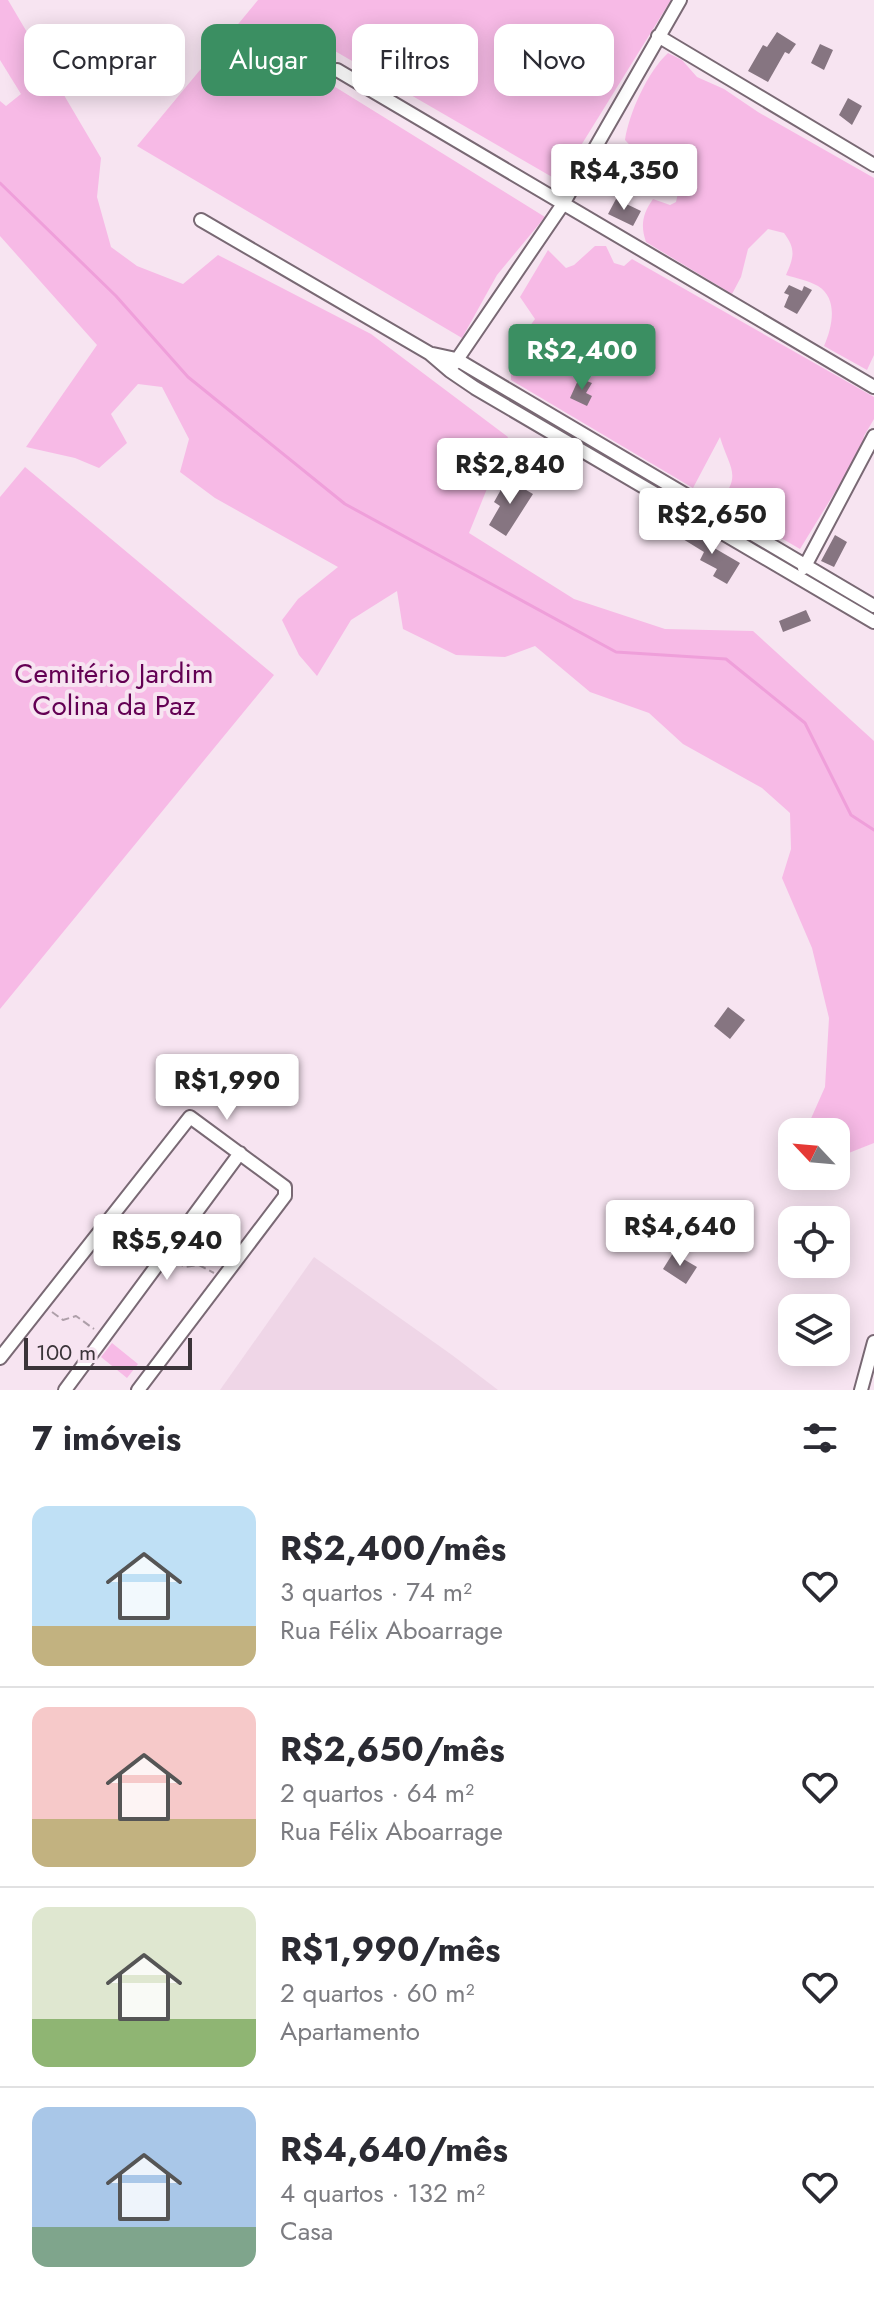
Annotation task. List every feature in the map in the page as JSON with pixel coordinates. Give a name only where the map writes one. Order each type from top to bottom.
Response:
[{"type":"street","points":[[453,365],[563,204],[680,0]]},
{"type":"street","points":[[658,36],[874,165]]},
{"type":"street","points":[[337,70],[874,387]]},
{"type":"street","points":[[201,220],[429,353],[545,414],[874,606]]},
{"type":"street","points":[[453,365],[874,622]]},
{"type":"street","points":[[799,576],[874,436]]},
{"type":"street","points":[[0,1358],[190,1117],[285,1187],[285,1196],[138,1390]]},
{"type":"street","points":[[65,1390],[240,1153]]},
{"type":"street","points":[[861,1390],[874,1342]]},
{"type":"path","points":[[165,1255],[185,1267],[199,1265],[223,1278]]},
{"type":"path","points":[[42,1305],[63,1320],[76,1316],[104,1337]]},
{"type":"shaded area","points":[[314,1257],[452,1355],[498,1390],[220,1390]]},
{"type":"green space","points":[[0,0],[8,0],[24,27],[24,96],[65,96],[101,158],[97,197],[111,247],[137,266],[183,284],[218,255],[371,334],[508,437],[469,533],[574,599],[665,629],[753,631],[874,741],[874,1143],[850,1152],[850,1118],[811,1118],[825,1087],[829,1018],[812,948],[782,878],[791,849],[790,813],[762,788],[683,744],[649,713],[590,692],[535,646],[505,657],[456,655],[403,629],[397,591],[351,620],[317,676],[299,655],[282,620],[298,599],[338,567],[215,498],[180,472],[189,439],[162,387],[138,384],[111,414],[127,443],[99,468],[75,458],[26,447],[97,345],[0,236],[0,101],[6,106],[21,94],[0,60]]},
{"type":"green space","points":[[258,0],[671,0],[614,92],[614,24],[494,24],[494,96],[612,96],[559,181],[412,96],[478,96],[478,24],[352,24],[352,61],[336,52],[336,24],[238,24]]},
{"type":"green space","points":[[668,53],[682,60],[697,77],[724,89],[758,112],[874,178],[874,355],[867,370],[824,346],[832,314],[829,298],[818,286],[786,275],[792,253],[784,233],[768,229],[748,249],[741,277],[732,294],[646,242],[643,225],[650,204],[653,199],[670,205],[676,202],[680,184],[643,159],[625,140],[640,93],[653,70]]},
{"type":"green space","points":[[201,69],[201,96],[336,96],[336,87],[545,217],[497,275],[462,338],[137,146],[178,96],[185,96],[185,88]]},
{"type":"green space","points":[[595,246],[606,246],[614,263],[624,266],[632,259],[874,397],[874,419],[864,436],[862,448],[800,549],[719,502],[731,485],[732,478],[720,437],[693,488],[511,380],[511,360],[526,359],[530,350],[524,342],[527,330],[535,319],[520,297],[548,250],[566,268],[574,265]]},
{"type":"green space","name":"Cemitério Jardim Colina da Paz","points":[[25,467],[274,675],[0,1009],[0,497]]},
{"type":"green space","points":[[136,1217],[165,1238],[155,1252],[126,1231]]},
{"type":"green space","points":[[112,1343],[138,1364],[127,1378],[101,1357]]},
{"type":"building","points":[[777,32],[796,44],[789,54],[785,52],[768,82],[748,71],[763,45],[767,47]]},
{"type":"building","points":[[820,44],[833,50],[824,70],[811,63]]},
{"type":"building","points":[[848,98],[862,106],[852,125],[839,115]]},
{"type":"building","points":[[616,199],[641,211],[633,226],[608,214]]},
{"type":"building","points":[[789,285],[802,291],[804,286],[812,290],[797,314],[784,307],[789,295],[784,293]]},
{"type":"building","points":[[579,378],[592,383],[586,393],[592,396],[587,406],[570,398]]},
{"type":"building","points":[[507,479],[533,494],[506,536],[489,525],[500,506],[494,502]]},
{"type":"building","points":[[697,528],[708,535],[704,542],[740,563],[727,584],[713,576],[717,569],[700,560],[704,552],[678,536],[682,530],[692,536]]},
{"type":"building","points":[[835,535],[847,542],[834,567],[821,561]]},
{"type":"building","points":[[806,610],[811,621],[783,632],[779,621]]},
{"type":"building","points":[[728,1007],[745,1020],[730,1039],[714,1026]]},
{"type":"building","points":[[673,1253],[697,1267],[686,1284],[663,1269]]},
{"type":"waterway","points":[[0,183],[116,296],[188,377],[345,504],[616,652],[726,659],[805,723],[851,815],[874,830]]}]
